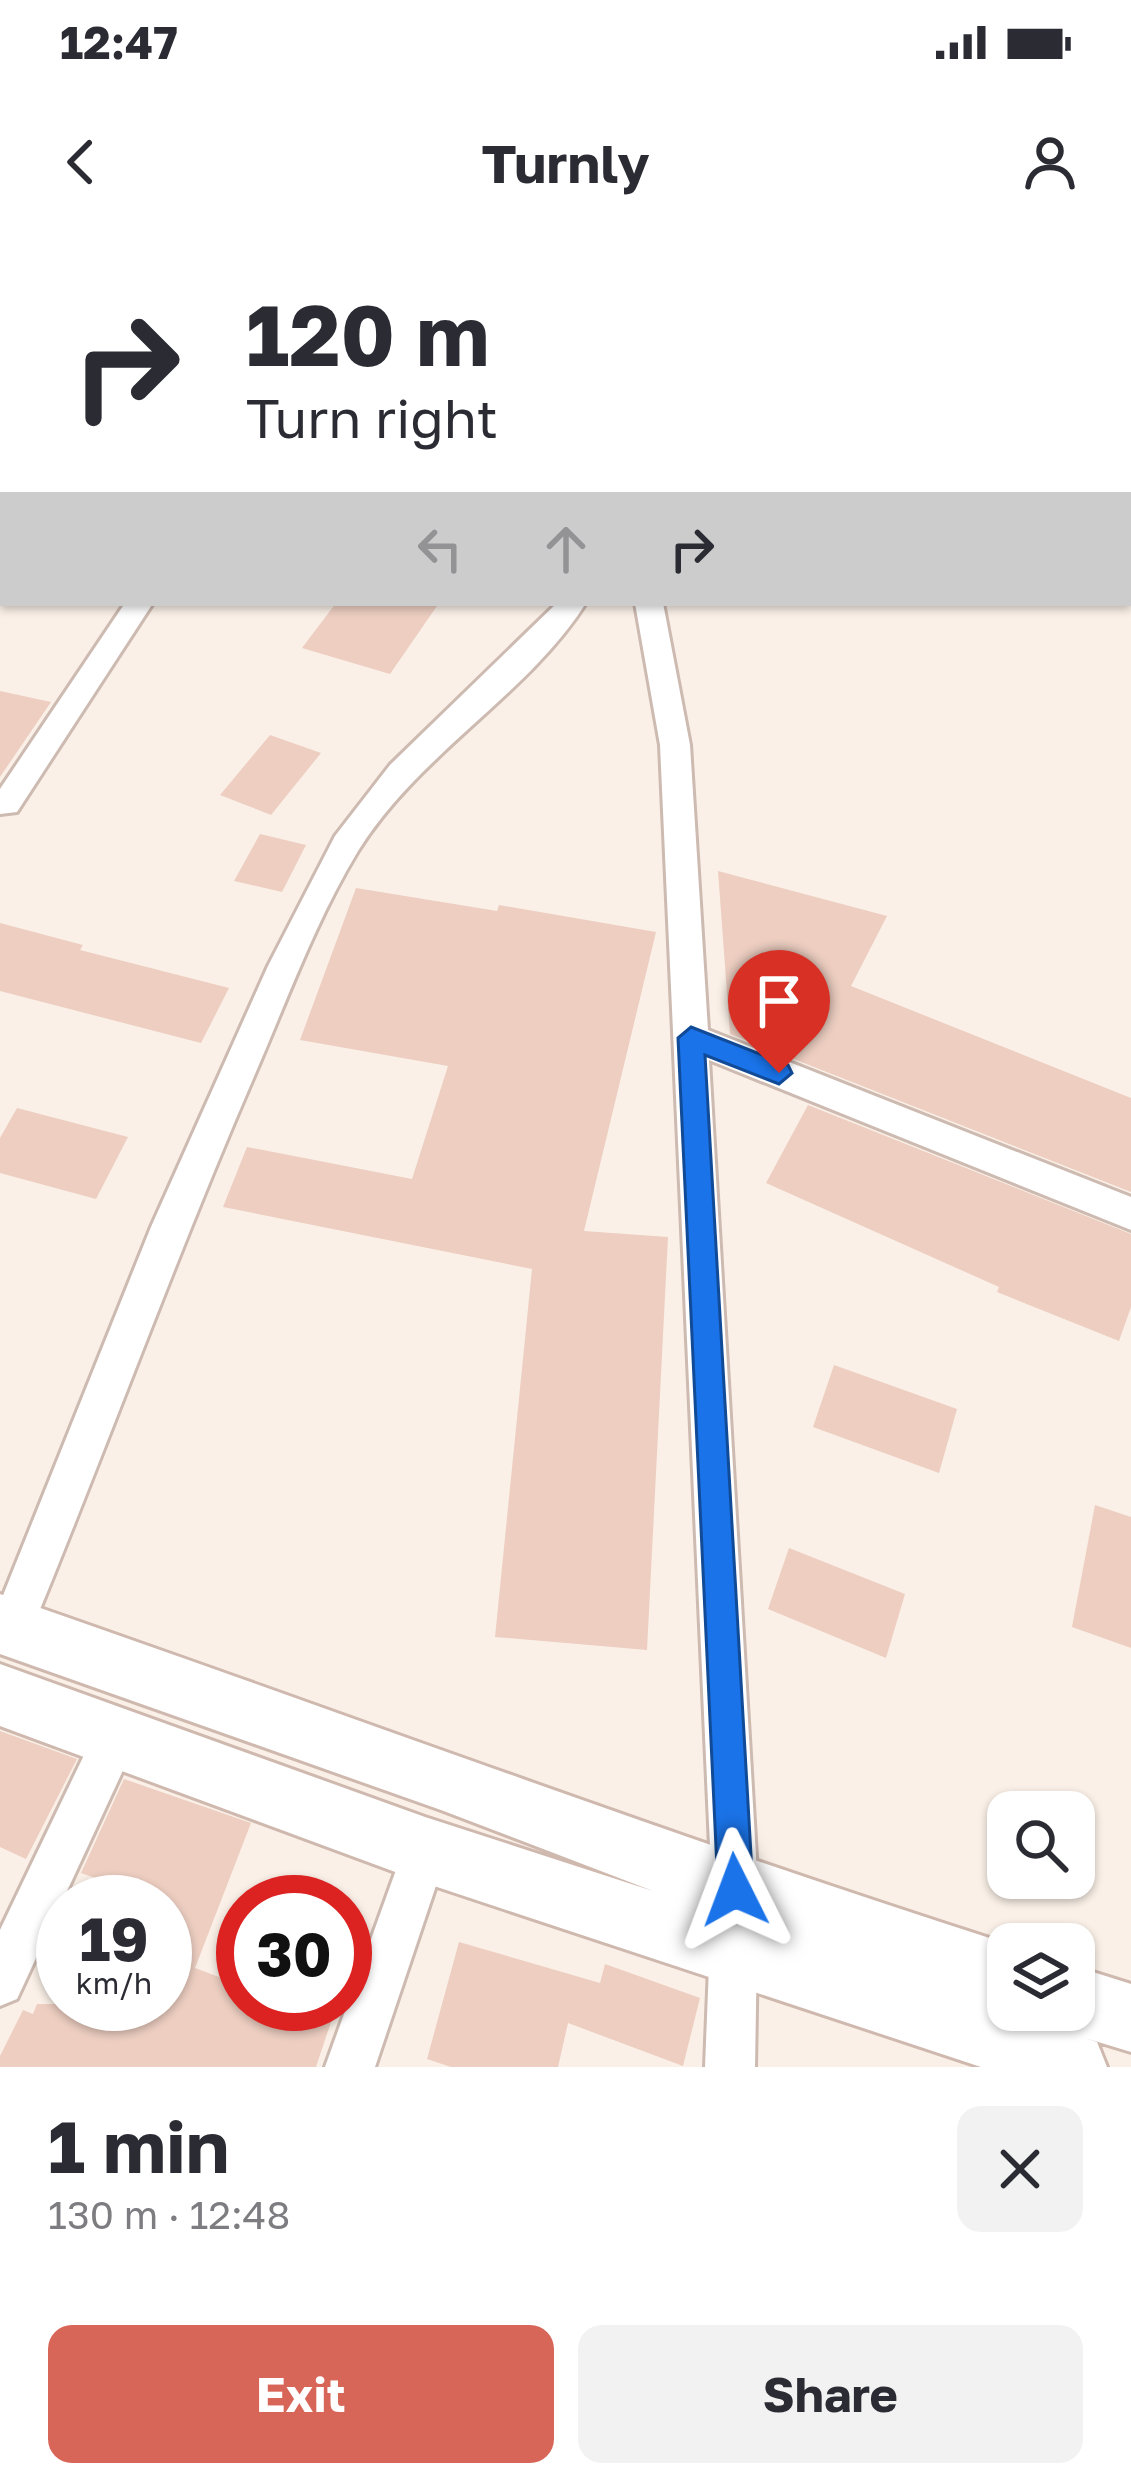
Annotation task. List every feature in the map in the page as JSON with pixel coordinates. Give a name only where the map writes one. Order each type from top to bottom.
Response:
[{"type":"street","points":[[6,804],[137,606]]},
{"type":"street","points":[[570,606],[555,626],[401,772],[346,844],[285,966],[170,1227],[6,1625],[441,1778],[734,1921],[1072,2067]]},
{"type":"street","points":[[650,606],[675,745],[734,1921],[730,2067]]},
{"type":"street","points":[[691,1038],[1131,1214]]},
{"type":"street","points":[[0,1695],[425,1850],[987,1974]]},
{"type":"street","points":[[0,1982],[115,1740]]},
{"type":"street","points":[[350,2067],[425,1850]]},
{"type":"street","points":[[1095,2007],[1131,2018]]},
{"type":"building","points":[[334,606],[437,606],[390,674],[302,648]]},
{"type":"building","points":[[0,691],[51,702],[0,777]]},
{"type":"building","points":[[270,735],[321,753],[271,815],[220,795]]},
{"type":"building","points":[[260,834],[306,845],[282,892],[234,881]]},
{"type":"building","points":[[718,871],[887,916],[851,986],[1131,1098],[1131,1192],[730,1034]]},
{"type":"building","points":[[356,888],[497,911],[499,905],[656,932],[584,1231],[668,1237],[647,1650],[495,1637],[532,1269],[223,1207],[247,1147],[412,1179],[448,1066],[300,1040]]},
{"type":"building","points":[[0,923],[83,945],[80,950],[229,988],[201,1043],[0,991]]},
{"type":"building","points":[[808,1105],[1131,1234],[1131,1307],[1119,1341],[997,1292],[999,1287],[766,1183]]},
{"type":"building","points":[[17,1108],[128,1137],[96,1199],[0,1173],[0,1138]]},
{"type":"building","points":[[834,1365],[957,1409],[939,1473],[813,1427]]},
{"type":"building","points":[[1095,1505],[1131,1517],[1131,1648],[1072,1627]]},
{"type":"building","points":[[789,1548],[905,1594],[886,1658],[768,1609]]},
{"type":"building","points":[[0,1731],[77,1759],[26,1859],[0,1847]]},
{"type":"building","points":[[124,1779],[251,1823],[231,1875],[216,1875],[216,1914],[195,1968],[216,1976],[216,2031],[328,2031],[316,2067],[0,2067],[0,2056],[23,2010],[33,2014],[36,2006],[36,2031],[192,2031],[192,1875],[81,1873]]},
{"type":"building","points":[[459,1942],[600,1983],[605,1964],[700,1998],[683,2066],[568,2023],[558,2067],[451,2067],[427,2059]]},
{"type":"route","points":[[735,1890],[691,1038],[779,1073]]}]
